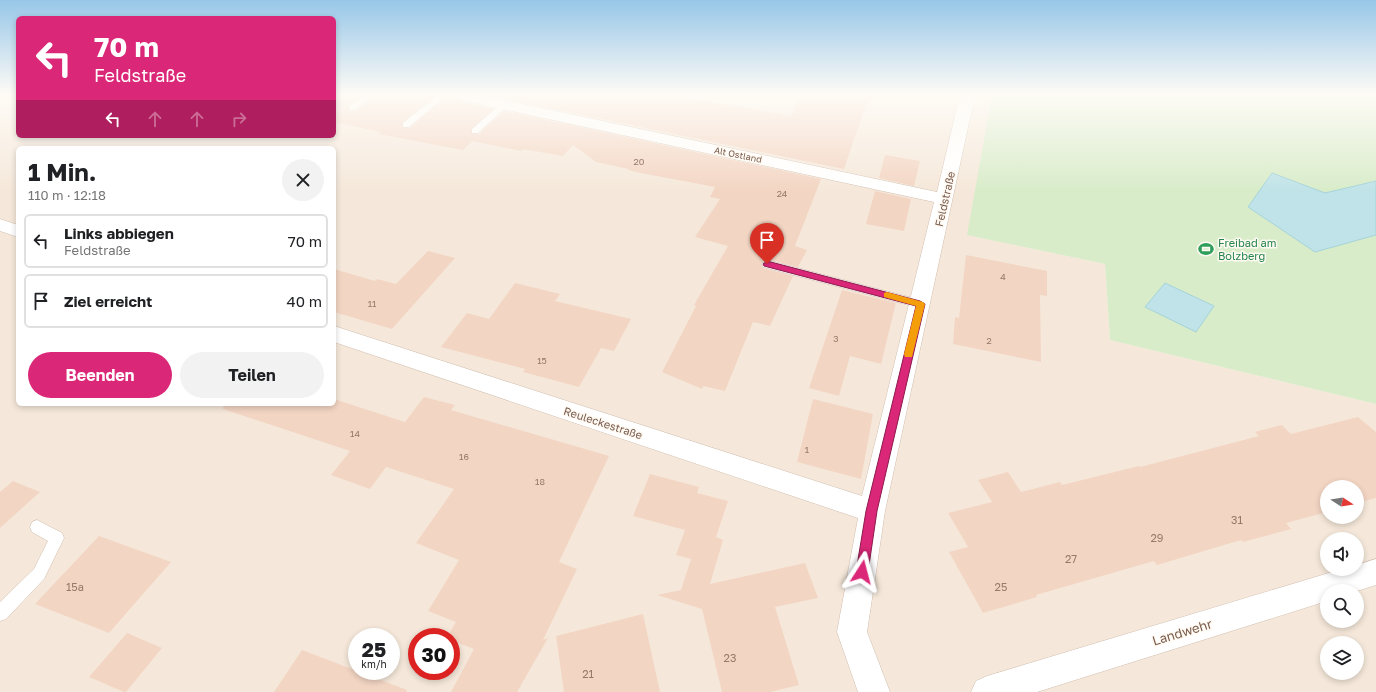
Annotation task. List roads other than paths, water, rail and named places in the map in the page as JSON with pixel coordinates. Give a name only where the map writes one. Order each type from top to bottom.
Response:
[{"type":"street","name":"Alt Ostland","points":[[611,127],[945,200]]},
{"type":"street","name":"Feldstraße","points":[[874,692],[852,632],[872,511],[961,127]]},
{"type":"street","points":[[0,225],[16,230]]},
{"type":"street","name":"Reuleckestraße","points":[[336,335],[872,511]]},
{"type":"street","name":"Landwehr","points":[[987,692],[1376,572]]},
{"type":"lane","points":[[475,131],[479,127]]},
{"type":"lane","points":[[767,264],[920,304]]},
{"type":"lane","points":[[0,613],[39,574],[57,538],[37,527]]},
{"type":"water","points":[[1272,173],[1325,193],[1376,181],[1376,235],[1315,252],[1248,207]]},
{"type":"water","points":[[1165,283],[1214,306],[1196,332],[1145,307]]},
{"type":"place","name":"Freibad am Bolzberg","points":[[1206,249]]}]
